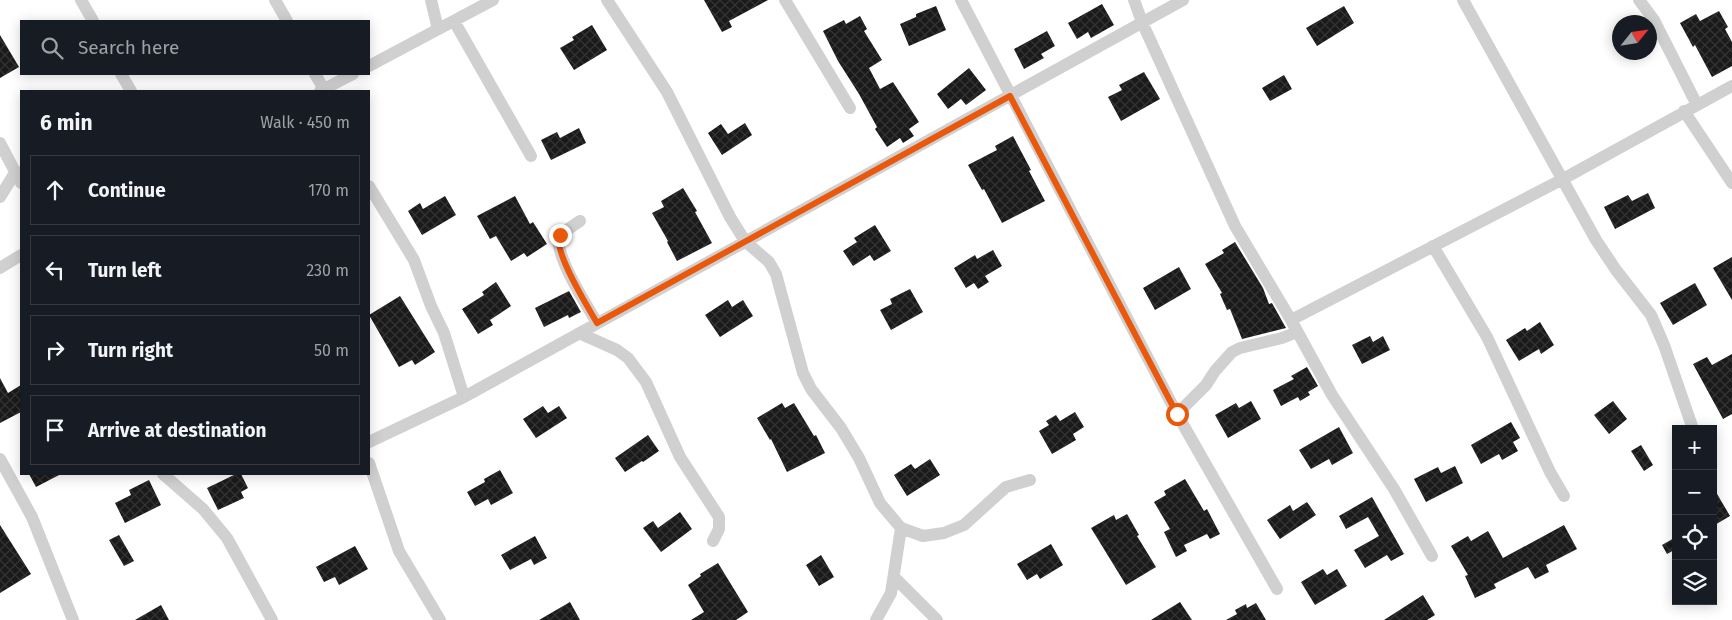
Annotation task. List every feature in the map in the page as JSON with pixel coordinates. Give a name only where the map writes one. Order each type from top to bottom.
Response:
[{"type":"street","points":[[81,0],[92,20]]},
{"type":"street","points":[[275,0],[286,20]]},
{"type":"street","points":[[431,0],[438,29]]},
{"type":"street","points":[[370,65],[493,0]]},
{"type":"street","points":[[606,0],[667,92],[730,217],[745,240],[769,262],[776,274],[803,373],[811,389],[841,428],[859,458],[880,503],[901,528],[923,536],[944,533],[964,525],[1006,488],[1030,480]]},
{"type":"street","points":[[785,0],[850,108]]},
{"type":"street","points":[[961,0],[1177,414],[1277,589]]},
{"type":"street","points":[[1134,0],[1142,22],[1235,226],[1291,320],[1332,395],[1394,490],[1432,556]]},
{"type":"street","points":[[370,442],[464,397],[745,240],[1184,0]]},
{"type":"street","points":[[1463,0],[1596,240],[1616,270],[1651,315],[1664,345],[1692,425]]},
{"type":"street","points":[[1639,0],[1654,20],[1697,105]]},
{"type":"street","points":[[454,21],[531,156]]},
{"type":"street","points":[[122,75],[130,90]]},
{"type":"street","points":[[315,75],[323,90]]},
{"type":"street","points":[[325,90],[351,75]]},
{"type":"street","points":[[1291,320],[1563,179],[1732,86]]},
{"type":"street","points":[[1684,111],[1732,184]]},
{"type":"street","points":[[0,143],[18,177],[0,197]]},
{"type":"street","points":[[370,188],[414,260],[431,306],[444,333],[464,397]]},
{"type":"street","points":[[580,221],[558,236],[558,247],[569,274],[597,323]]},
{"type":"street","points":[[1433,246],[1487,337],[1550,472],[1564,496]]},
{"type":"street","points":[[0,268],[20,256]]},
{"type":"street","points":[[579,332],[617,350],[628,358],[646,382],[680,457],[719,518],[719,529],[713,541]]},
{"type":"street","points":[[1177,414],[1206,385],[1215,371],[1232,352],[1297,332]]},
{"type":"street","points":[[0,459],[32,518],[73,620]]},
{"type":"street","points":[[370,466],[399,551],[440,620]]},
{"type":"street","points":[[163,475],[203,509],[228,538],[272,620]]},
{"type":"street","points":[[876,620],[891,593],[895,578],[901,528]]},
{"type":"street","points":[[895,578],[937,620]]},
{"type":"building","points":[[704,0],[768,0],[729,21],[732,27],[722,32]]},
{"type":"building","points":[[1102,4],[1114,25],[1091,38],[1088,32],[1077,39],[1068,23]]},
{"type":"building","points":[[936,6],[946,30],[909,46],[900,24],[916,17],[916,14]]},
{"type":"building","points":[[1344,6],[1354,23],[1317,46],[1306,28]]},
{"type":"building","points":[[1719,11],[1728,27],[1725,29],[1732,42],[1732,66],[1712,77],[1695,45],[1693,47],[1680,23],[1696,14],[1700,21]]},
{"type":"building","points":[[860,16],[867,29],[864,31],[882,60],[869,68],[880,89],[893,82],[919,122],[909,129],[914,136],[903,143],[900,138],[887,147],[875,129],[877,127],[838,61],[823,31],[844,20],[846,24]]},
{"type":"building","points":[[592,25],[607,50],[574,70],[560,48],[574,40],[572,37]]},
{"type":"building","points":[[1047,31],[1055,46],[1041,54],[1044,58],[1024,69],[1014,49]]},
{"type":"building","points":[[0,35],[19,67],[0,78]]},
{"type":"building","points":[[969,68],[986,90],[966,105],[961,99],[948,109],[937,94]]},
{"type":"building","points":[[1144,72],[1160,99],[1121,121],[1108,97],[1122,90],[1119,85]]},
{"type":"building","points":[[1284,75],[1292,89],[1270,101],[1262,88]]},
{"type":"building","points":[[745,123],[752,135],[722,155],[708,133],[721,124],[728,134]]},
{"type":"building","points":[[579,128],[586,143],[551,160],[541,140],[557,132],[560,138]]},
{"type":"building","points":[[1013,136],[1045,201],[1002,223],[984,189],[982,190],[968,165],[997,150],[995,146]]},
{"type":"building","points":[[683,188],[697,211],[695,212],[712,243],[677,261],[652,213],[664,207],[661,201]]},
{"type":"building","points":[[1648,193],[1655,208],[1615,229],[1604,207],[1628,195],[1632,201]]},
{"type":"building","points":[[445,196],[456,215],[422,235],[408,211],[420,203],[423,209]]},
{"type":"building","points":[[515,196],[530,224],[533,222],[547,244],[527,257],[524,253],[511,261],[496,236],[490,239],[477,216]]},
{"type":"building","points":[[875,225],[891,251],[874,261],[870,255],[853,266],[843,251],[857,242],[854,238]]},
{"type":"building","points":[[1235,242],[1263,288],[1269,304],[1272,303],[1286,328],[1242,339],[1230,309],[1227,310],[1220,294],[1222,293],[1205,264],[1224,253],[1222,250]]},
{"type":"building","points":[[993,250],[1002,266],[985,276],[989,282],[978,289],[974,283],[966,288],[954,268],[975,255],[977,259]]},
{"type":"building","points":[[1732,257],[1732,300],[1713,268]]},
{"type":"building","points":[[1179,267],[1191,289],[1155,310],[1143,288]]},
{"type":"building","points":[[496,282],[511,306],[490,320],[493,325],[478,334],[462,309],[484,295],[482,292]]},
{"type":"building","points":[[1695,283],[1707,305],[1673,325],[1660,303]]},
{"type":"building","points":[[910,289],[923,312],[891,330],[880,310],[892,304],[890,299]]},
{"type":"building","points":[[569,291],[581,312],[569,318],[568,315],[544,327],[535,308]]},
{"type":"building","points":[[400,296],[435,352],[415,365],[412,360],[399,367],[370,314]]},
{"type":"building","points":[[728,300],[732,307],[743,300],[753,316],[720,337],[705,315]]},
{"type":"building","points":[[1540,322],[1554,345],[1541,354],[1539,349],[1519,361],[1506,340],[1525,328],[1527,331]]},
{"type":"building","points":[[1370,336],[1373,342],[1383,336],[1390,350],[1362,364],[1352,345]]},
{"type":"building","points":[[1732,354],[1732,414],[1723,419],[1693,364],[1707,357],[1712,365]]},
{"type":"building","points":[[1307,367],[1318,386],[1308,392],[1310,395],[1300,401],[1298,397],[1281,406],[1273,390],[1294,379],[1291,376]]},
{"type":"building","points":[[0,378],[8,393],[20,386],[20,413],[0,423]]},
{"type":"building","points":[[1251,401],[1261,419],[1228,438],[1215,415],[1236,403],[1239,408]]},
{"type":"building","points":[[1613,401],[1627,419],[1609,434],[1594,415]]},
{"type":"building","points":[[782,403],[785,408],[794,403],[814,436],[816,435],[825,453],[787,472],[771,439],[757,418]]},
{"type":"building","points":[[543,406],[548,413],[559,406],[567,418],[536,438],[523,419]]},
{"type":"building","points":[[1075,412],[1084,427],[1073,434],[1076,440],[1052,454],[1039,431],[1049,425],[1046,421],[1056,415],[1060,421]]},
{"type":"building","points":[[1511,422],[1520,438],[1513,442],[1518,451],[1502,460],[1499,454],[1481,464],[1471,445]]},
{"type":"building","points":[[1339,427],[1353,453],[1332,465],[1329,459],[1311,469],[1299,450]]},
{"type":"building","points":[[648,435],[659,451],[625,472],[615,458]]},
{"type":"building","points":[[1641,445],[1653,465],[1644,471],[1631,451]]},
{"type":"building","points":[[930,459],[940,475],[907,496],[894,475],[911,464],[915,469]]},
{"type":"building","points":[[1455,466],[1463,483],[1426,502],[1414,479],[1438,467],[1441,473]]},
{"type":"building","points":[[500,470],[513,493],[491,505],[488,499],[475,506],[467,492],[485,482],[484,479]]},
{"type":"building","points":[[30,475],[59,475],[36,487]]},
{"type":"building","points":[[234,475],[242,475],[248,488],[241,492],[244,498],[218,510],[207,488]]},
{"type":"building","points":[[1185,479],[1204,511],[1207,509],[1220,534],[1210,539],[1207,534],[1184,545],[1187,551],[1176,557],[1164,532],[1170,529],[1154,502],[1166,495],[1164,491]]},
{"type":"building","points":[[149,480],[161,505],[125,523],[115,503],[131,495],[129,490]]},
{"type":"building","points":[[1717,494],[1730,516],[1717,524]]},
{"type":"building","points":[[1372,497],[1404,554],[1391,561],[1387,555],[1365,568],[1354,550],[1379,536],[1368,517],[1346,529],[1339,516]]},
{"type":"building","points":[[1307,502],[1316,515],[1280,539],[1267,520],[1290,505],[1293,511]]},
{"type":"building","points":[[680,512],[692,529],[661,552],[643,528],[653,521],[658,528]]},
{"type":"building","points":[[1127,514],[1139,535],[1137,536],[1156,567],[1126,585],[1091,528],[1114,515],[1116,520]]},
{"type":"building","points":[[0,525],[31,574],[0,593]]},
{"type":"building","points":[[1564,525],[1577,549],[1546,565],[1549,572],[1535,579],[1528,567],[1494,584],[1496,588],[1475,598],[1465,576],[1468,575],[1451,546],[1468,536],[1471,541],[1488,531],[1503,558]]},
{"type":"building","points":[[119,535],[134,561],[124,566],[109,540]]},
{"type":"building","points":[[535,536],[547,558],[534,565],[531,559],[510,570],[501,555]]},
{"type":"building","points":[[1672,539],[1672,551],[1667,554],[1662,545]]},
{"type":"building","points":[[1051,544],[1063,565],[1040,579],[1037,574],[1027,580],[1017,564]]},
{"type":"building","points":[[355,546],[368,569],[339,585],[335,577],[324,582],[316,567]]},
{"type":"building","points":[[821,555],[834,577],[819,586],[806,565]]},
{"type":"building","points":[[718,563],[748,612],[736,620],[691,620],[704,612],[688,585],[701,576],[700,574]]},
{"type":"building","points":[[1323,569],[1327,575],[1337,569],[1347,586],[1315,605],[1301,582]]},
{"type":"building","points":[[1423,595],[1435,615],[1427,620],[1384,620]]},
{"type":"building","points":[[570,602],[580,620],[539,620]]},
{"type":"building","points":[[1180,602],[1192,620],[1151,620]]},
{"type":"building","points":[[1256,603],[1266,620],[1226,620],[1237,614],[1235,610],[1246,604],[1247,608]]},
{"type":"building","points":[[161,605],[169,620],[135,620]]},
{"type":"route","points":[[560,235],[558,236],[558,247],[569,274],[597,323],[1010,96],[1177,414]]}]
